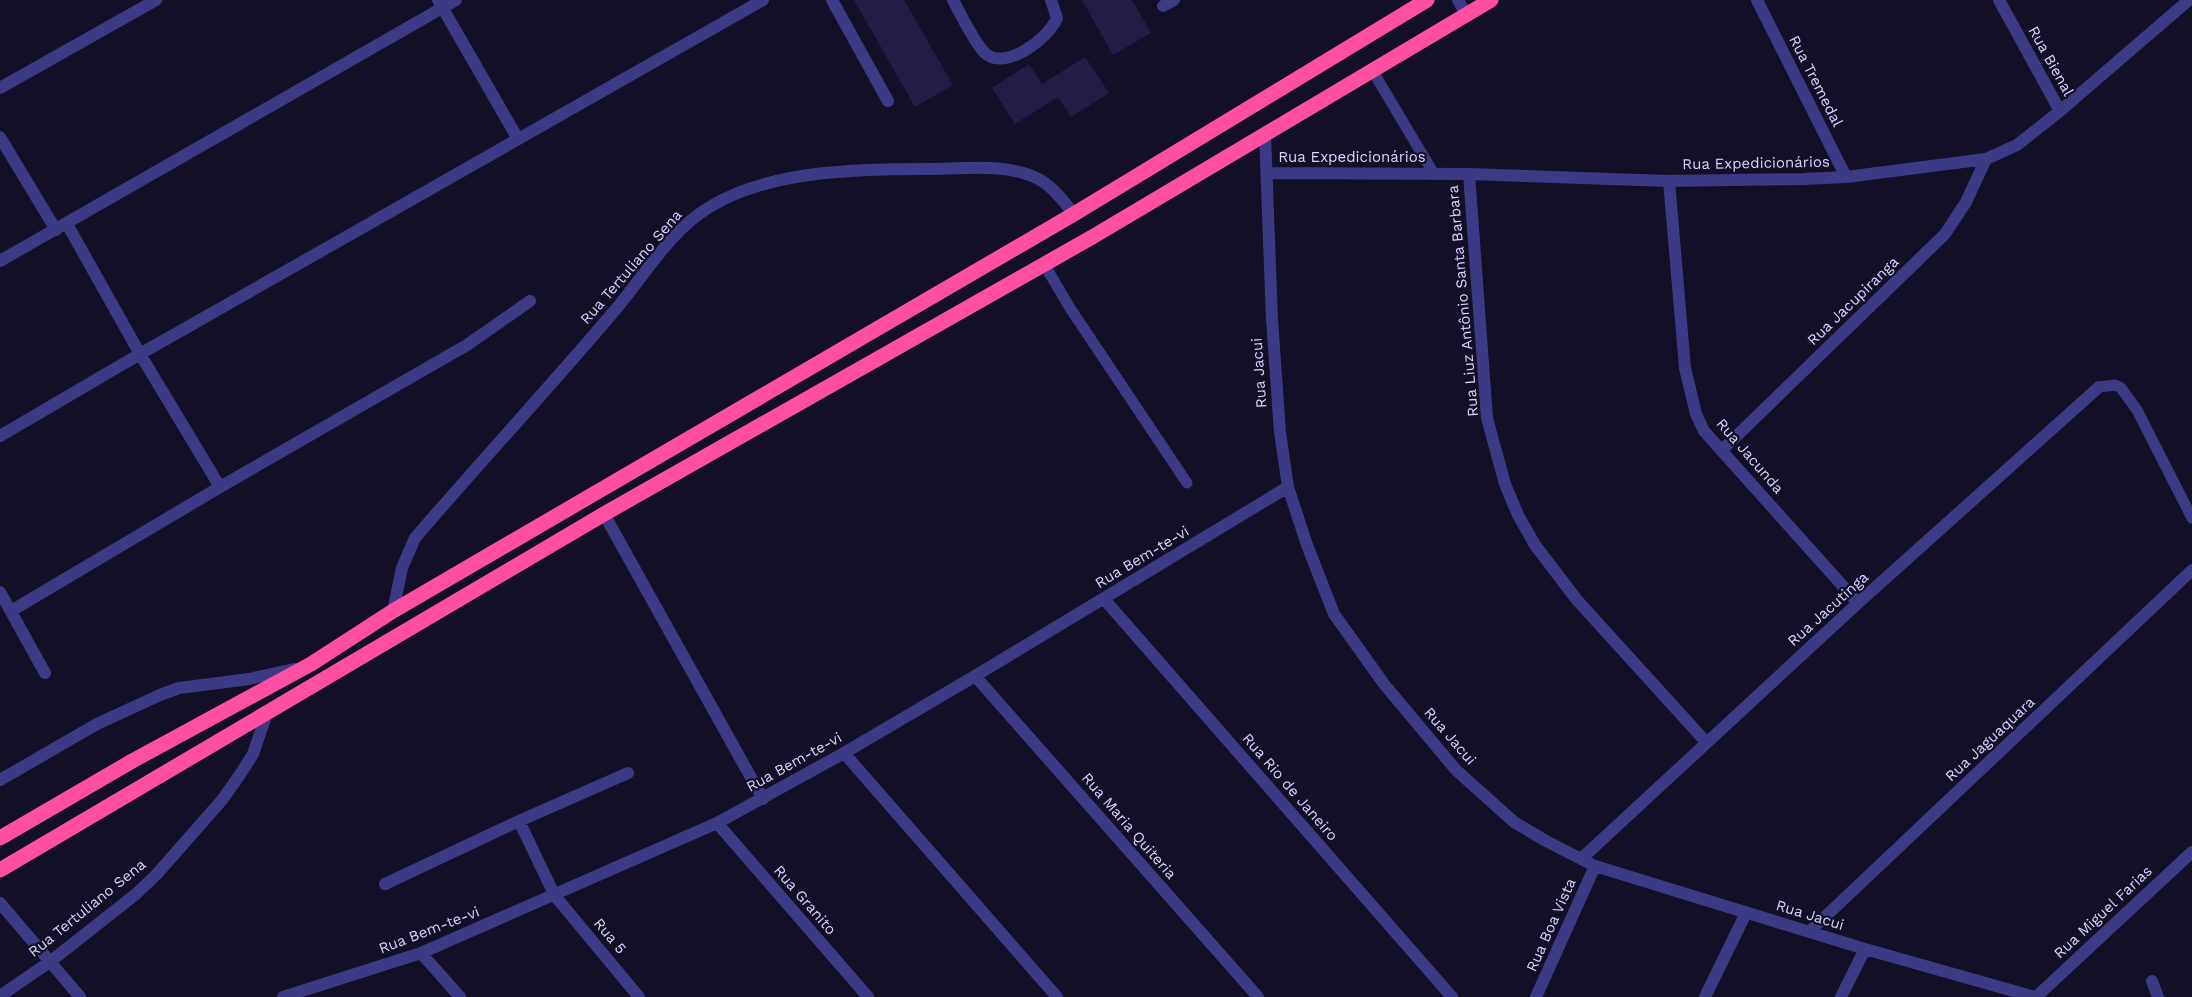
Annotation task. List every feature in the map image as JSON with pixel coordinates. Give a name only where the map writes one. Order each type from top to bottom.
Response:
[{"type":"highway","points":[[0,838],[134,760],[311,664],[393,611],[1074,214],[1427,0]]},
{"type":"highway","points":[[0,870],[604,514],[1044,264],[1491,0]]},
{"type":"street","points":[[0,88],[156,0]]},
{"type":"street","points":[[0,261],[67,224],[441,4],[456,0]]},
{"type":"street","points":[[0,436],[140,354],[763,0]]},
{"type":"street","points":[[832,0],[888,100]]},
{"type":"street","points":[[953,0],[984,53],[996,57],[1016,55],[1038,43],[1052,28],[1057,18],[1051,0]]},
{"type":"street","points":[[1458,0],[1466,14]]},
{"type":"street","name":"Rua Tremedal","points":[[1757,0],[1846,177]]},
{"type":"street","name":"Rua Bienal","points":[[1998,0],[2060,111]]},
{"type":"street","name":"Rua Expedicionários","points":[[1267,173],[1469,174],[1669,181],[1846,177],[1986,159],[2017,145],[2060,111],[2189,0]]},
{"type":"street","points":[[441,4],[518,139]]},
{"type":"street","name":"Rua Jacui","points":[[1266,134],[1272,320],[1280,432],[1288,487],[1307,545],[1334,614],[1384,684],[1456,770],[1481,795],[1514,822],[1546,842],[1595,866],[1865,949],[2042,995]]},
{"type":"street","points":[[0,137],[56,230]]},
{"type":"street","name":"Rua Jacupiranga","points":[[1722,450],[1945,234],[1966,202],[1986,159]]},
{"type":"street","name":"Rua Tertuliano Sena","points":[[393,611],[402,568],[415,538],[617,308],[672,241],[688,223],[708,207],[736,194],[764,185],[840,171],[999,170],[1028,174],[1043,182],[1055,191],[1074,214]]},
{"type":"street","name":"Rua Liuz Antônio Santa Barbara","points":[[1469,174],[1488,418],[1504,484],[1518,515],[1535,545],[1577,600],[1706,742]]},
{"type":"street","name":"Rua Jacunda","points":[[1669,181],[1687,376],[1696,414],[1704,431],[1858,603]]},
{"type":"street","points":[[67,224],[140,354],[220,486]]},
{"type":"street","points":[[11,611],[220,486],[467,345],[530,301]]},
{"type":"street","name":"Rua Jacutinga","points":[[1581,859],[1858,603],[2099,387]]},
{"type":"street","name":"Rua Bem-te-vi","points":[[283,997],[421,953],[717,824],[844,753],[975,676],[1288,487]]},
{"type":"street","points":[[604,514],[763,798]]},
{"type":"street","name":"Rua Jaguaquara","points":[[1810,931],[2192,570]]},
{"type":"street","points":[[0,592],[45,672]]},
{"type":"street","name":"Rua Rio de Janeiro","points":[[1104,599],[1452,997]]},
{"type":"street","points":[[0,780],[97,724],[179,688],[258,678],[311,664]]},
{"type":"street","name":"Rua Maria Quiteria","points":[[975,676],[1258,997]]},
{"type":"street","name":"Rua Tertuliano Sena","points":[[0,996],[51,961],[136,894],[156,875],[222,800],[253,754],[267,713]]},
{"type":"street","points":[[844,753],[1057,997]]},
{"type":"street","points":[[385,884],[519,821],[628,773]]},
{"type":"street","name":"Rua 5","points":[[519,821],[555,896],[639,997]]},
{"type":"street","name":"Rua Granito","points":[[717,824],[868,997]]},
{"type":"street","name":"Rua Miguel Farias","points":[[2042,995],[2192,852]]},
{"type":"street","name":"Rua Boa Vista","points":[[1536,997],[1595,866]]},
{"type":"street","points":[[0,903],[80,997]]},
{"type":"street","points":[[1706,997],[1746,913]]},
{"type":"street","points":[[1841,997],[1865,949]]},
{"type":"street","points":[[421,953],[460,997]]},
{"type":"street","points":[[2152,981],[2158,997]]},
{"type":"lane","points":[[1372,70],[1434,174]]},
{"type":"lane","points":[[1044,264],[1070,308],[1186,483]]},
{"type":"lane","points":[[2099,387],[2115,385],[2121,388],[2137,410],[2192,518]]},
{"type":"building","points":[[854,0],[904,0],[953,85],[915,107]]},
{"type":"building","points":[[1082,0],[1132,0],[1151,33],[1113,55]]},
{"type":"building","points":[[1085,57],[1109,93],[1071,117],[1058,97],[1015,124],[992,88],[1029,64],[1042,84]]}]
